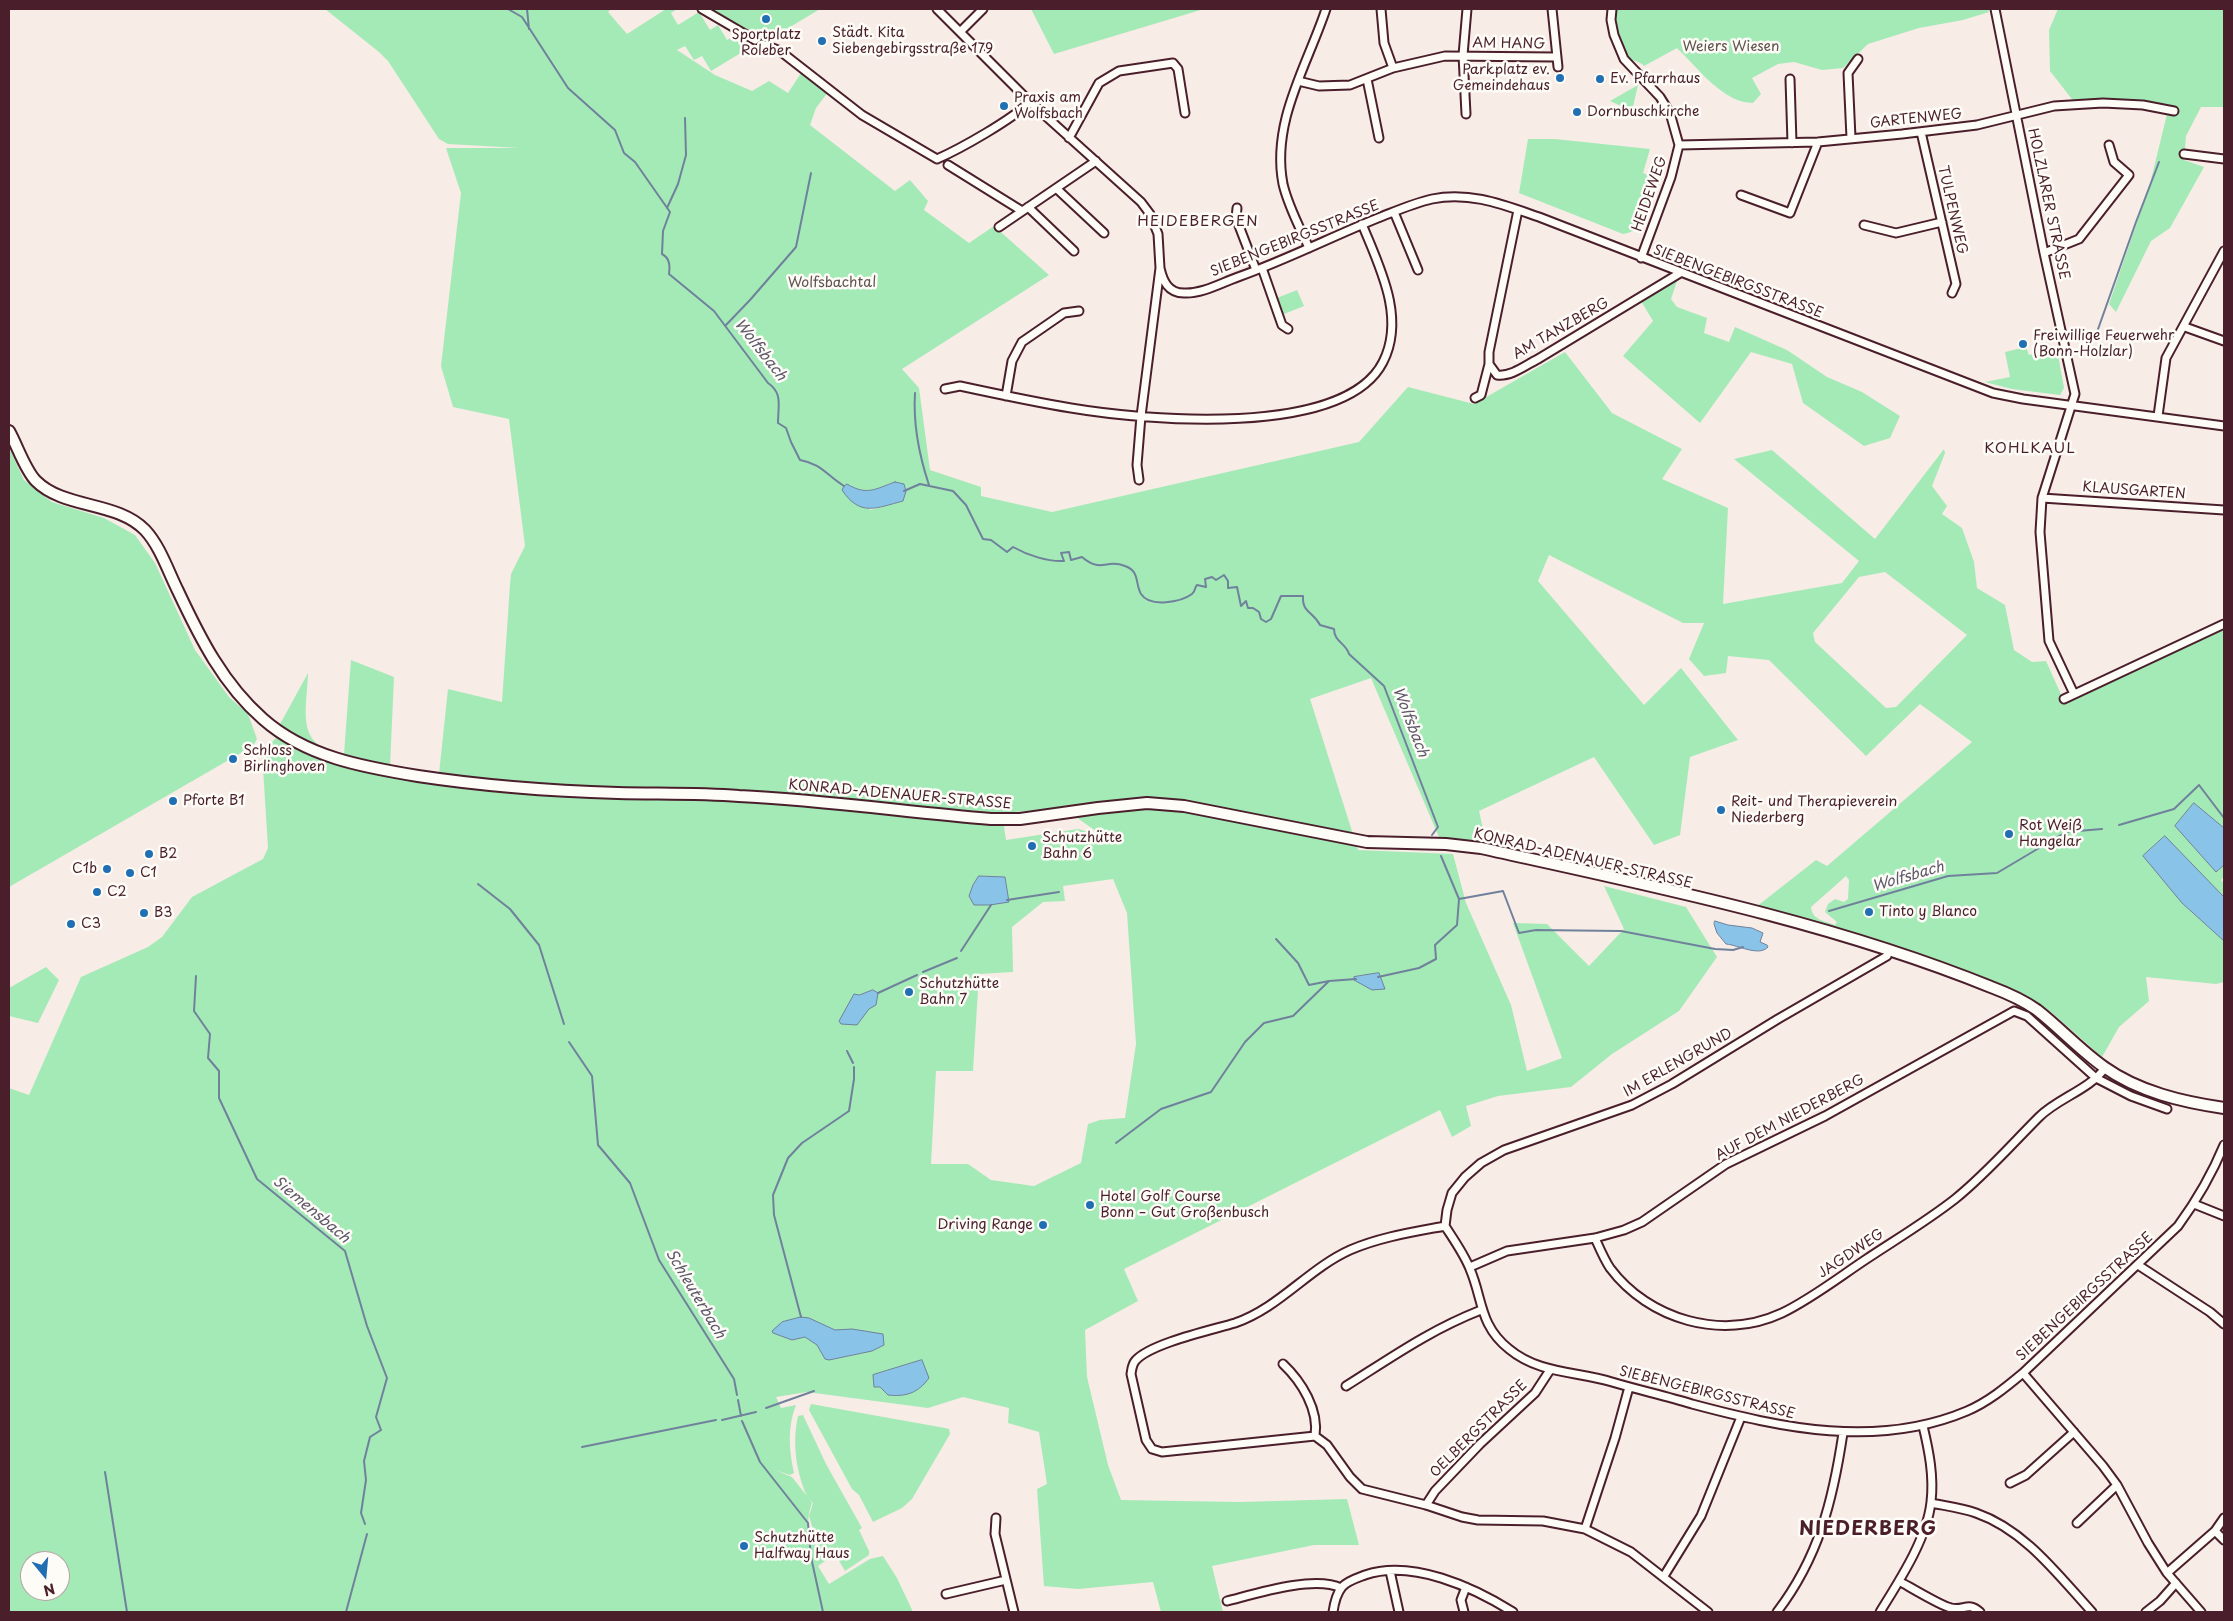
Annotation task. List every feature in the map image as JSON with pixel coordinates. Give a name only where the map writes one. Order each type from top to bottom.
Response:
[{"type":"street","points":[[702,9],[759,42],[780,51],[862,115],[938,159],[993,128],[1023,109],[1030,102]]},
{"type":"street","name":"SIEBENGEBIRGSSTRASSE","points":[[937,9],[1030,102],[1141,202],[1150,214],[1158,234],[1160,268],[1163,281],[1170,290],[1182,293],[1199,291],[1259,270],[1362,224],[1430,199],[1454,196],[1485,199],[1993,393],[2023,399],[2224,426]]},
{"type":"street","points":[[960,32],[983,9]]},
{"type":"street","points":[[1309,248],[1286,193],[1282,171],[1282,134],[1298,82],[1326,9]]},
{"type":"street","points":[[1381,9],[1384,43],[1393,68]]},
{"type":"street","points":[[1463,56],[1467,9]]},
{"type":"street","points":[[1552,9],[1555,57],[1558,67]]},
{"type":"street","name":"HEIDEWEG","points":[[1612,9],[1611,20],[1614,35],[1624,59],[1641,75],[1665,105],[1675,128],[1679,146],[1671,177],[1641,258]]},
{"type":"street","name":"HOLZLARER STRASSE","points":[[1995,9],[2044,253],[2073,380],[2075,394],[2073,405]]},
{"type":"street","name":"AM HANG","points":[[1298,82],[1319,86],[1350,85],[1393,68],[1445,56],[1555,57]]},
{"type":"street","name":"AM HANG","points":[[1463,56],[1466,114]]},
{"type":"street","points":[[1851,138],[1848,73],[1858,59]]},
{"type":"street","points":[[1069,138],[1099,83],[1119,71],[1173,63],[1178,69],[1185,113]]},
{"type":"street","points":[[1367,79],[1379,138]]},
{"type":"street","points":[[1790,79],[1792,142]]},
{"type":"street","name":"GARTENWEG","points":[[1679,146],[1818,142],[1921,132],[1977,125],[2054,106],[2103,103],[2143,105],[2174,111]]},
{"type":"street","name":"TULPENWEG","points":[[1921,132],[1956,284],[1952,293]]},
{"type":"street","points":[[1741,195],[1790,212],[1818,142]]},
{"type":"street","points":[[2044,253],[2079,239],[2129,176],[2114,162],[2109,145]]},
{"type":"street","points":[[2184,154],[2224,159]]},
{"type":"street","points":[[999,227],[1096,161]]},
{"type":"street","points":[[948,165],[1025,209],[1074,251]]},
{"type":"street","points":[[1057,189],[1104,233]]},
{"type":"street","points":[[1237,208],[1236,218],[1282,324],[1288,329]]},
{"type":"street","name":"AM TANZBERG","points":[[1518,210],[1489,352],[1489,364],[1497,375],[1502,376],[1517,370],[1680,273]]},
{"type":"street","name":"SIEBENGEBIRGSSTRASSE","points":[[1394,212],[1418,270]]},
{"type":"street","points":[[1864,225],[1896,233],[1942,222]]},
{"type":"street","points":[[945,389],[960,386],[1072,408],[1141,416],[1230,419],[1287,414],[1330,404],[1348,396],[1368,381],[1383,362],[1389,340],[1391,313],[1386,284],[1362,224]]},
{"type":"street","points":[[2158,416],[2166,358],[2185,327],[2224,251]]},
{"type":"street","name":"SIEBENGEBIRGSSTRASSE","points":[[1139,480],[1137,465],[1141,416],[1160,268]]},
{"type":"street","points":[[1006,396],[1012,361],[1022,342],[1064,313],[1079,311]]},
{"type":"street","points":[[2185,327],[2224,341]]},
{"type":"street","points":[[1476,398],[1481,395],[1489,364]]},
{"type":"street","points":[[2073,405],[2068,414],[2042,498],[2040,532],[2049,641],[2074,694]]},
{"type":"street","name":"KONRAD-ADENAUER-STRASSE","points":[[9,431],[33,478],[43,487],[65,497],[124,516],[144,529],[160,554],[216,664],[242,699],[275,729],[301,745],[332,758],[377,769],[454,782],[615,793],[737,795],[991,819],[1020,819],[1131,804],[1184,806],[1367,842],[1446,844],[1481,848],[1727,905],[1890,951],[1959,975],[2021,1000],[2043,1015],[2105,1068],[2136,1084],[2159,1094],[2184,1101],[2224,1108]]},
{"type":"street","name":"KLAUSGARTEN","points":[[2042,498],[2224,510]]},
{"type":"street","points":[[2064,699],[2224,624]]},
{"type":"street","name":"IM ERLENGRUND","points":[[1445,1226],[1446,1210],[1452,1193],[1465,1177],[1481,1163],[1504,1150],[1632,1105],[1672,1084],[1778,1018],[1887,956],[1890,951]]},
{"type":"street","name":"AUF DEM NIEDERBERG","points":[[1470,1268],[1507,1251],[1595,1238],[1624,1230],[1642,1222],[1726,1164],[1825,1116],[2007,1013],[2014,1011],[2027,1016],[2096,1078]]},
{"type":"street","name":"JAGDWEG","points":[[1595,1238],[1609,1267],[1629,1289],[1653,1308],[1679,1319],[1700,1324],[1733,1326],[1758,1322],[1782,1313],[1817,1292],[1956,1199],[2050,1106],[2096,1078],[2105,1068]]},
{"type":"street","points":[[2096,1078],[2131,1096],[2167,1108]]},
{"type":"street","name":"SIEBENGEBIRGSSTRASSE","points":[[1445,1226],[1470,1268],[1482,1310],[1497,1338],[1533,1365],[1550,1370],[1598,1378],[1741,1417],[1794,1428],[1842,1432],[1886,1432],[1923,1426],[1968,1410],[2003,1390],[2178,1226],[2194,1204],[2213,1171],[2224,1145]]},
{"type":"street","points":[[2194,1204],[2224,1216]]},
{"type":"street","points":[[1445,1226],[1377,1240],[1348,1251],[1323,1265],[1276,1302],[1253,1315],[1168,1343],[1137,1358],[1132,1366],[1131,1374],[1146,1440],[1152,1449],[1162,1452],[1314,1436],[1327,1445],[1350,1477],[1362,1489],[1478,1520],[1543,1521],[1585,1529],[1631,1552],[1708,1612]]},
{"type":"street","points":[[2138,1265],[2210,1312],[2224,1324]]},
{"type":"street","points":[[1346,1386],[1422,1336],[1450,1322],[1482,1310]]},
{"type":"street","points":[[1283,1364],[1296,1376],[1316,1416],[1314,1436]]},
{"type":"street","name":"OELBERGSTRASSE","points":[[1426,1505],[1435,1491],[1480,1444],[1535,1393],[1550,1370]]},
{"type":"street","points":[[2023,1373],[2117,1485],[2148,1543],[2167,1573],[2201,1612]]},
{"type":"street","points":[[1585,1529],[1615,1438],[1629,1387]]},
{"type":"street","points":[[1664,1576],[1701,1516],[1722,1469],[1741,1417]]},
{"type":"street","points":[[1880,1612],[1899,1581],[1925,1526],[1931,1503],[1930,1458],[1923,1426]]},
{"type":"street","points":[[1777,1612],[1810,1558],[1823,1529],[1835,1481],[1842,1432]]},
{"type":"street","points":[[2010,1483],[2026,1475],[2074,1432]]},
{"type":"street","points":[[2077,1523],[2117,1485]]},
{"type":"street","points":[[1931,1503],[1976,1512],[2015,1533],[2036,1551],[2092,1612]]},
{"type":"street","points":[[996,1518],[996,1534],[1014,1612]]},
{"type":"street","points":[[2167,1573],[2215,1531],[2224,1518]]},
{"type":"street","points":[[2215,1531],[2224,1540]]},
{"type":"street","points":[[1390,1571],[1399,1612]]},
{"type":"street","points":[[1333,1612],[1341,1588],[1356,1578],[1371,1573],[1390,1571],[1415,1572],[1466,1587],[1492,1599],[1512,1612]]},
{"type":"street","points":[[946,1594],[1006,1580]]},
{"type":"street","points":[[1899,1581],[1952,1610],[1966,1606],[1975,1607],[1980,1612]]},
{"type":"street","points":[[1227,1601],[1292,1586],[1325,1583],[1341,1588]]},
{"type":"street","points":[[2146,1612],[2160,1601],[2176,1583]]},
{"type":"street","points":[[1464,1612],[1461,1600],[1466,1587]]},
{"type":"green space","name":"Wolfsbachtal","points":[[325,9],[611,9],[608,12],[627,34],[666,9],[677,9],[671,13],[678,25],[699,12],[710,30],[718,25],[727,40],[735,35],[744,51],[711,71],[702,56],[694,60],[685,46],[677,50],[715,75],[752,91],[769,81],[788,93],[801,73],[828,92],[816,108],[810,125],[895,191],[910,180],[928,201],[924,210],[969,243],[994,226],[1049,275],[902,369],[919,388],[930,470],[981,487],[981,496],[1052,512],[1359,442],[1408,387],[1474,404],[1565,352],[1612,413],[1682,449],[1662,479],[1728,508],[1723,604],[1842,583],[1859,561],[1734,459],[1772,450],[1875,539],[1944,449],[1945,453],[1932,486],[1947,506],[1942,514],[1962,528],[1974,562],[1977,588],[2005,605],[2014,650],[2032,662],[2046,661],[2064,701],[2122,673],[2224,630],[2224,828],[2194,803],[2217,871],[2224,865],[2224,877],[2221,880],[2224,883],[2224,897],[2201,876],[2182,903],[2224,941],[2224,982],[2216,984],[2146,977],[2149,1001],[2119,1027],[2102,1057],[2052,1013],[2031,998],[1962,969],[1909,950],[1756,907],[1816,860],[1827,866],[1972,742],[1920,704],[1866,756],[1769,660],[1728,656],[1726,673],[1704,676],[1689,659],[1704,623],[1683,623],[1549,555],[1538,581],[1644,705],[1681,668],[1738,740],[1690,757],[1680,835],[1654,845],[1594,757],[1479,811],[1486,842],[1439,837],[1371,678],[1310,699],[1358,850],[1453,854],[1466,903],[1511,1005],[1527,1071],[1562,1058],[1513,923],[1547,924],[1589,966],[1624,929],[1604,886],[1686,907],[1717,957],[1679,1011],[1612,1054],[1571,1087],[1498,1096],[1466,1106],[1471,1126],[1452,1137],[1440,1110],[1124,1269],[1138,1301],[1085,1330],[1087,1377],[1108,1465],[1121,1500],[1240,1502],[1347,1499],[1359,1545],[1314,1545],[1212,1566],[1223,1612],[1161,1612],[1153,1582],[1078,1589],[1044,1586],[1037,1489],[1047,1484],[1039,1432],[1008,1423],[1009,1408],[963,1397],[928,1408],[807,1392],[776,1397],[781,1408],[796,1405],[791,1422],[790,1439],[794,1473],[790,1475],[775,1470],[792,1477],[807,1496],[800,1477],[795,1446],[798,1416],[803,1415],[826,1464],[862,1528],[859,1530],[869,1551],[869,1555],[845,1571],[837,1557],[826,1560],[818,1546],[809,1516],[811,1533],[825,1561],[818,1566],[829,1584],[870,1559],[883,1556],[897,1578],[913,1612],[9,1612],[9,1088],[29,1095],[81,977],[148,947],[162,937],[192,897],[263,859],[268,848],[262,752],[284,730],[279,726],[308,673],[306,713],[310,735],[317,744],[328,750],[344,754],[351,660],[394,677],[390,767],[439,774],[448,689],[502,702],[511,574],[525,546],[509,419],[453,407],[441,366],[461,193],[446,148],[519,148],[448,144],[439,139],[388,61]],"holes":[[[895,482],[903,501],[870,510],[847,484],[860,490],[871,490]],[[1885,572],[1967,635],[1896,707],[1886,708],[1815,642],[1813,633],[1859,577]],[[1063,808],[1103,836],[1078,829],[1006,840],[1002,813]],[[979,876],[1005,877],[1009,902]],[[1846,876],[1849,880],[1848,899],[1844,902],[1835,899],[1828,904],[1825,912],[1837,922],[1835,925],[1816,917],[1811,907]],[[1113,879],[1127,913],[1136,1044],[1125,1118],[1100,1120],[1088,1124],[1081,1163],[1034,1186],[991,1180],[968,1164],[931,1164],[936,1071],[973,1071],[979,974],[1013,972],[1012,927],[1043,902],[1065,901],[1063,886]],[[809,1499],[813,1503],[809,1516],[812,1503]]]},
{"type":"green space","name":"Sportplatz Roleber","points":[[712,9],[820,9],[765,42]]},
{"type":"green space","points":[[1031,9],[1204,9],[1054,54]]},
{"type":"green space","name":"Weiers Wiesen","points":[[1613,9],[1988,9],[1989,12],[1963,20],[1919,28],[1868,44],[1843,68],[1822,70],[1794,62],[1778,64],[1752,78],[1761,94],[1753,103],[1731,97],[1721,91],[1677,48],[1644,66],[1627,58],[1612,24]]},
{"type":"green space","points":[[2058,9],[2224,9],[2224,107],[2201,107],[2186,136],[2184,160],[2204,167],[2170,228],[2151,241],[2116,312],[2109,304],[2150,184],[2167,114],[2166,112],[2134,104],[2075,103],[2050,71],[2049,30]]},
{"type":"green space","points":[[1638,85],[1632,111],[1610,101]]},
{"type":"green space","points":[[1528,139],[1555,139],[1650,149],[1643,173],[1653,177],[1647,213],[1639,227],[1632,232],[1623,234],[1519,193]]},
{"type":"green space","points":[[1678,278],[1671,299],[1677,307],[1707,318],[1704,333],[1729,342],[1735,327],[1787,350],[1827,377],[1862,392],[1900,416],[1890,438],[1864,446],[1803,403],[1792,364],[1751,352],[1700,423],[1623,356],[1653,321],[1641,301]]},
{"type":"green space","points":[[1297,290],[1304,306],[1284,314],[1277,298]]},
{"type":"green space","points":[[2026,347],[2029,355],[2057,349],[2064,388],[2060,395],[2012,389],[1985,382],[2010,377],[2005,352]]},
{"type":"green space","points":[[9,448],[24,480],[52,502],[104,518],[135,535],[155,563],[195,650],[229,697],[248,714],[257,739],[253,746],[9,887]]},
{"type":"green space","points":[[46,967],[59,980],[38,1023],[9,1016],[9,988]]},
{"type":"green space","points":[[811,1404],[945,1428],[949,1429],[950,1434],[912,1499],[902,1508],[873,1522],[859,1495],[852,1489],[809,1410]]},
{"type":"water","points":[[895,482],[904,484],[906,491],[903,501],[877,508],[862,507],[855,504],[842,490],[847,484],[860,490],[871,490]]},
{"type":"water","points":[[2194,803],[2224,828],[2224,865],[2216,872],[2175,826]]},
{"type":"water","points":[[2165,836],[2224,897],[2224,941],[2182,903],[2143,856]]},
{"type":"water","points":[[979,876],[1005,877],[1009,902],[974,905],[969,896]]},
{"type":"water","points":[[1715,921],[1728,925],[1752,928],[1763,933],[1760,942],[1768,947],[1764,950],[1754,951],[1726,944],[1717,933]]},
{"type":"water","points":[[1379,973],[1385,989],[1372,990],[1354,980],[1354,977]]},
{"type":"water","points":[[873,990],[878,993],[876,1005],[869,1009],[857,1025],[841,1024],[839,1021],[854,994],[859,995]]},
{"type":"water","points":[[801,1317],[809,1318],[835,1330],[852,1329],[883,1334],[884,1345],[872,1351],[829,1360],[825,1359],[817,1345],[805,1337],[792,1340],[773,1333],[772,1331],[782,1322]]},
{"type":"water","points":[[922,1360],[929,1378],[911,1393],[888,1395],[880,1387],[874,1387],[873,1375]]},
{"type":"waterway","name":"Wolfsbach","points":[[508,9],[522,17],[568,88],[615,130],[624,153],[635,162],[670,212],[663,231],[662,254],[668,260],[669,274],[714,311],[776,391],[779,400],[778,423],[786,428],[800,460],[814,464],[844,486]]},
{"type":"waterway","name":"Wolfsbach","points":[[527,9],[529,29]]},
{"type":"waterway","points":[[667,208],[678,184],[686,155],[685,118]]},
{"type":"waterway","points":[[2097,332],[2159,162]]},
{"type":"waterway","points":[[726,325],[796,247],[811,173]]},
{"type":"waterway","points":[[915,393],[915,417],[918,440],[929,485]]},
{"type":"waterway","name":"Wolfsbach","points":[[904,491],[920,484],[953,491],[966,505],[983,539],[991,540],[1007,552],[1013,547],[1025,553],[1058,561],[1064,561],[1061,553],[1069,552],[1071,560],[1082,557],[1094,564],[1119,564],[1130,568],[1135,574],[1141,594],[1151,601],[1166,602],[1187,597],[1194,592],[1197,585],[1206,587],[1205,579],[1212,577],[1216,580],[1224,575],[1228,581],[1228,588],[1237,587],[1241,606],[1246,601],[1248,608],[1253,608],[1259,612],[1261,619],[1266,622],[1271,619],[1281,596],[1303,596],[1304,606],[1320,625],[1334,629],[1336,637],[1349,654],[1384,686],[1438,827],[1432,835]]},
{"type":"waterway","name":"Wolfsbach","points":[[2119,825],[2174,809],[2199,785],[2224,818]]},
{"type":"waterway","name":"Wolfsbach","points":[[1829,911],[1948,876],[1997,873],[2066,832],[2102,829]]},
{"type":"waterway","name":"Wolfsbach","points":[[1441,856],[1459,899],[1503,891],[1519,933],[1536,930],[1621,931],[1715,949],[1733,950],[1743,947]]},
{"type":"waterway","name":"Schleuterbach","points":[[478,884],[510,909],[539,945],[564,1024]]},
{"type":"waterway","points":[[1007,900],[1059,892]]},
{"type":"waterway","points":[[1378,977],[1419,968],[1436,959],[1435,945],[1457,925],[1459,899]]},
{"type":"waterway","points":[[961,951],[991,905]]},
{"type":"waterway","points":[[1276,939],[1298,963],[1309,985],[1356,979]]},
{"type":"waterway","points":[[923,972],[957,958]]},
{"type":"waterway","points":[[878,993],[917,975]]},
{"type":"waterway","name":"Siemensbach","points":[[196,976],[194,1011],[210,1034],[208,1058],[219,1071],[219,1098],[257,1179],[345,1251],[367,1326],[387,1378],[376,1417],[381,1430],[370,1437],[364,1461],[366,1480],[361,1513],[365,1524]]},
{"type":"waterway","points":[[1116,1143],[1161,1109],[1211,1092],[1245,1042],[1264,1023],[1293,1016],[1329,981]]},
{"type":"waterway","name":"Schleuterbach","points":[[569,1042],[592,1076],[598,1145],[630,1183],[659,1260],[734,1379],[737,1395]]},
{"type":"waterway","points":[[847,1051],[853,1063]]},
{"type":"waterway","points":[[801,1317],[774,1215],[773,1195],[788,1158],[802,1143],[849,1111],[854,1067]]},
{"type":"waterway","points":[[766,1408],[814,1391]]},
{"type":"waterway","name":"Schleuterbach","points":[[738,1400],[741,1416]]},
{"type":"waterway","name":"Schleuterbach","points":[[722,1420],[756,1412]]},
{"type":"waterway","points":[[582,1447],[716,1420]]},
{"type":"waterway","name":"Schleuterbach","points":[[742,1421],[760,1462],[808,1523],[811,1557],[823,1612]]},
{"type":"waterway","points":[[105,1472],[127,1612]]},
{"type":"waterway","name":"Siemensbach","points":[[346,1612],[367,1534]]},
{"type":"place","name":"Sportplatz Roleber","points":[[766,19]]},
{"type":"place","name":"Städt. Kita Siebengebirgsstraße 179","points":[[822,41]]},
{"type":"place","name":"Parkplatz ev. Gemeindehaus","points":[[1560,78]]},
{"type":"place","name":"Ev. Pfarrhaus","points":[[1600,79]]},
{"type":"place","name":"Praxis am Wolfsbach","points":[[1004,106]]},
{"type":"place","name":"Dornbuschkirche","points":[[1577,112]]},
{"type":"place","name":"Freiwillige Feuerwehr (Bonn-Holzlar)","points":[[2023,344]]},
{"type":"place","name":"Schloss Birlinghoven","points":[[233,759]]},
{"type":"place","name":"Pforte B1","points":[[173,801]]},
{"type":"place","name":"Reit- und Therapieverein Niederberg","points":[[1721,810]]},
{"type":"place","name":"Rot Weiß Hangelar","points":[[2009,834]]},
{"type":"place","name":"Schutzhütte Bahn 6","points":[[1032,846]]},
{"type":"place","name":"B2","points":[[149,854]]},
{"type":"place","name":"C1b","points":[[107,869]]},
{"type":"place","name":"C1","points":[[130,873]]},
{"type":"place","name":"C2","points":[[97,892]]},
{"type":"place","name":"Tinto y Blanco","points":[[1869,912]]},
{"type":"place","name":"B3","points":[[144,913]]},
{"type":"place","name":"C3","points":[[71,924]]},
{"type":"place","name":"Schutzhütte Bahn 7","points":[[909,992]]},
{"type":"place","name":"Hotel Golf Course Bonn – Gut Großenbusch","points":[[1090,1205]]},
{"type":"place","name":"Driving Range","points":[[1043,1225]]},
{"type":"place","name":"Schutzhütte Halfway Haus","points":[[744,1546]]},
{"type":"district","name":"HEIDEBERGEN","points":[[1198,222]]},
{"type":"district","name":"KOHLKAUL","points":[[2030,449]]},
{"type":"district","name":"NIEDERBERG","points":[[1868,1530]]}]
